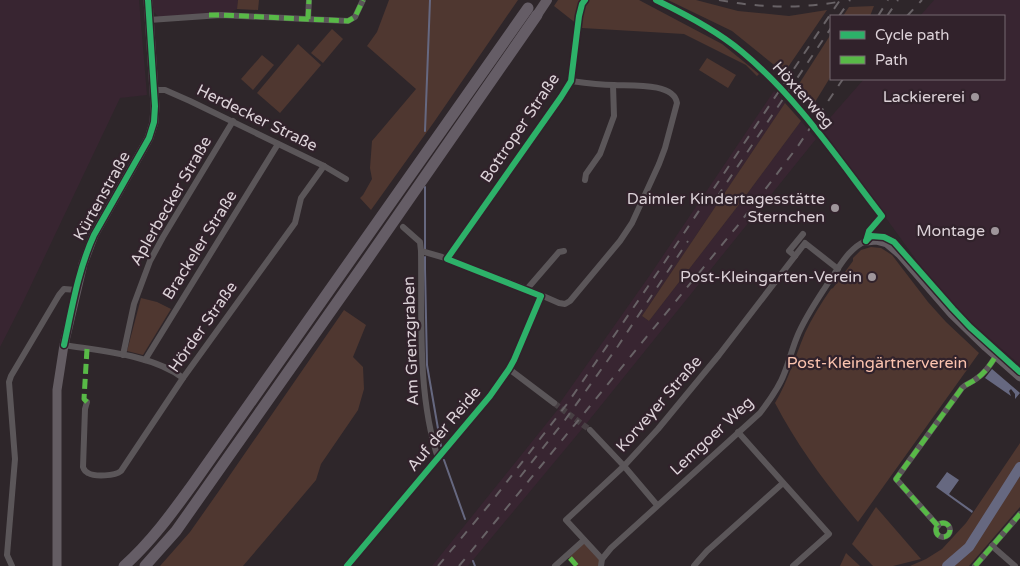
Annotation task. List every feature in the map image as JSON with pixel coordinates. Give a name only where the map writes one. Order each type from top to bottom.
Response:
[{"type":"highway","points":[[124,566],[168,518],[194,484],[533,7]]},
{"type":"highway","points":[[145,566],[176,531],[362,267],[533,7]]},
{"type":"main road","name":"Kürtenstraße","points":[[57,566],[57,390],[64,345],[82,264],[94,235],[149,138],[154,122],[155,106],[148,0]]},
{"type":"main road","points":[[533,7],[547,0]]},
{"type":"main road","points":[[866,241],[876,240],[887,243],[900,254],[952,314],[1020,377]]},
{"type":"street","points":[[308,19],[309,0]]},
{"type":"street","points":[[149,20],[221,15],[348,21],[355,18],[363,0]]},
{"type":"street","name":"Bottroper Straße","points":[[447,260],[571,81],[579,16],[585,0]]},
{"type":"street","name":"Höxterweg","points":[[656,0],[708,27],[740,50],[792,100],[822,136],[882,216],[869,231],[866,241]]},
{"type":"street","points":[[403,228],[419,240],[422,251],[527,289],[559,303],[566,304],[570,301],[620,241],[632,223],[659,164],[676,103],[674,95],[669,92],[646,85],[613,85],[571,81]]},
{"type":"street","points":[[584,180],[600,154],[614,116],[613,85]]},
{"type":"street","name":"Herdecker Straße","points":[[154,90],[165,90],[232,121],[324,166],[346,179]]},
{"type":"street","name":"Aplerbecker Straße","points":[[124,355],[134,304],[150,261],[232,121]]},
{"type":"street","name":"Brackeler Straße","points":[[144,360],[278,144]]},
{"type":"street","name":"Hörder Straße","points":[[87,402],[85,410],[83,467],[85,472],[91,475],[118,474],[183,378],[295,223],[301,198],[324,166]]},
{"type":"street","name":"Korveyer Straße","points":[[601,563],[566,520],[624,466],[658,429],[719,355],[795,256],[789,251],[802,239],[838,269]]},
{"type":"street","name":"Lemgoer Weg","points":[[601,563],[611,548],[760,413],[774,394],[784,375],[797,337],[808,315],[855,247],[866,241]]},
{"type":"street","name":"Am Grenzgraben","points":[[422,251],[423,364],[426,407],[438,458]]},
{"type":"street","points":[[527,289],[559,252],[564,251]]},
{"type":"street","points":[[12,566],[7,555],[15,459],[9,382],[59,295],[64,290],[76,290]]},
{"type":"street","name":"Auf der Reide","points":[[347,566],[490,396],[509,369],[541,296]]},
{"type":"street","points":[[64,345],[144,360],[165,367],[183,378]]},
{"type":"street","points":[[938,526],[896,479],[964,385],[974,381],[985,372],[996,356]]},
{"type":"street","points":[[509,369],[554,403]]},
{"type":"street","points":[[590,430],[657,505]]},
{"type":"street","points":[[738,432],[829,534],[793,566]]},
{"type":"street","points":[[694,566],[707,551],[783,483]]},
{"type":"street","points":[[974,566],[1020,514]]},
{"type":"street","points":[[555,566],[584,540]]},
{"type":"street","points":[[992,546],[1014,566]]},
{"type":"shaded area","points":[[0,0],[139,0],[147,95],[120,98],[0,347]]},
{"type":"shaded area","points":[[152,0],[238,0],[237,9],[231,12],[159,17],[153,11]]},
{"type":"shaded area","points":[[934,0],[1020,0],[1020,365],[971,322],[930,279],[821,128],[863,80],[1005,80],[1005,15],[921,15]]},
{"type":"shaded area","points":[[774,91],[785,103],[642,316],[649,321],[801,121],[816,139],[582,429],[468,566],[432,566],[559,408],[557,407],[650,275]]},
{"type":"green space","points":[[238,0],[259,0],[258,10],[237,9]]},
{"type":"green space","points":[[389,0],[518,0],[371,210],[360,198],[372,179],[370,168],[372,141],[416,89],[367,46],[377,32]]},
{"type":"green space","points":[[558,0],[639,0],[722,44],[759,74],[757,76],[746,65],[684,34],[582,28],[554,6]]},
{"type":"green space","points":[[668,0],[696,0],[738,11],[789,16],[827,10],[784,73],[732,31]]},
{"type":"green space","points":[[874,6],[870,15],[844,15],[849,7]]},
{"type":"green space","points":[[332,29],[343,39],[323,63],[311,53]]},
{"type":"green space","points":[[830,36],[830,78],[812,107],[797,87]]},
{"type":"green space","points":[[298,44],[321,65],[280,113],[257,93]]},
{"type":"green space","points":[[262,55],[274,65],[253,90],[241,79]]},
{"type":"green space","points":[[707,58],[736,75],[728,88],[699,70]]},
{"type":"green space","points":[[785,103],[801,121],[649,321],[642,316]]},
{"type":"green space","name":"Post-Kleingärtnerverein","points":[[871,247],[881,248],[892,255],[928,302],[979,353],[858,522],[813,465],[775,403],[788,378],[805,333],[820,305],[853,261],[853,258],[861,250]]},
{"type":"green space","points":[[141,298],[157,302],[171,309],[143,355],[127,351]]},
{"type":"green space","points":[[344,310],[366,325],[353,357],[363,367],[364,389],[358,410],[321,464],[316,480],[243,566],[160,566],[190,532]]},
{"type":"green space","points":[[1020,443],[1020,473],[988,523],[1020,476],[1020,507],[969,566],[953,566],[967,554],[977,539],[952,566],[910,566],[942,549],[966,523]]},
{"type":"green space","points":[[876,507],[921,559],[893,566],[873,566],[852,544]]},
{"type":"green space","points":[[584,540],[602,559],[601,566],[576,566],[567,556]]},
{"type":"green space","points":[[846,553],[860,566],[840,566]]},
{"type":"water","points":[[992,369],[1020,393],[1015,399],[1015,394],[1011,389],[1009,391],[1011,396],[985,378]]},
{"type":"water","points":[[947,472],[959,480],[949,494],[973,511],[972,513],[936,487]]},
{"type":"waterway","points":[[425,131],[430,0]]},
{"type":"waterway","points":[[425,187],[425,249]]},
{"type":"waterway","points":[[425,257],[427,365],[441,446]]},
{"type":"waterway","points":[[444,460],[465,519]]},
{"type":"waterway","points":[[947,566],[969,547],[1020,467]]},
{"type":"waterway","points":[[473,561],[475,566]]},
{"type":"tunnel","points":[[554,403],[590,430]]},
{"type":"railway","points":[[719,0],[750,5],[781,6],[827,4],[843,1]]},
{"type":"railway","points":[[438,566],[489,505],[567,404],[840,0]]},
{"type":"railway","points":[[840,15],[850,0]]},
{"type":"railway","points":[[879,15],[888,0]]},
{"type":"railway","points":[[888,15],[898,0]]},
{"type":"railway","points":[[908,15],[922,0]]},
{"type":"railway","points":[[717,197],[830,29]]},
{"type":"railway","points":[[459,566],[739,224],[798,146],[842,80]]},
{"type":"railway","points":[[520,477],[565,420],[618,346],[688,241]]},
{"type":"marked path","points":[[308,19],[309,0]]},
{"type":"marked path","points":[[209,15],[348,21],[355,17],[363,0]]},
{"type":"marked path","points":[[87,349],[84,399],[87,402]]},
{"type":"marked path","points":[[938,526],[896,479],[962,388],[982,374],[996,356]]},
{"type":"marked path","points":[[975,566],[1020,514]]},
{"type":"marked path","points":[[943,523],[948,525],[950,530],[948,535],[943,537],[938,535],[936,530],[938,525],[943,523]]},
{"type":"marked path","points":[[570,558],[577,566]]},
{"type":"cycle path","points":[[64,345],[76,289],[88,248],[149,138],[154,122],[155,106],[148,0]]},
{"type":"cycle path","points":[[347,566],[490,396],[514,360],[541,296],[447,259],[571,81],[579,16],[585,0]]},
{"type":"cycle path","points":[[656,0],[700,23],[731,43],[781,88],[816,129],[882,216],[869,231],[866,241]]},
{"type":"cycle path","points":[[866,241],[871,236],[884,237],[894,242],[970,327],[1020,372]]},
{"type":"place","name":"Lackiererei","points":[[975,97]]},
{"type":"place","name":"Daimler Kindertagesstätte Sternchen","points":[[835,208]]},
{"type":"place","name":"Montage","points":[[995,231]]},
{"type":"place","name":"Post-Kleingarten-Verein","points":[[872,277]]}]
